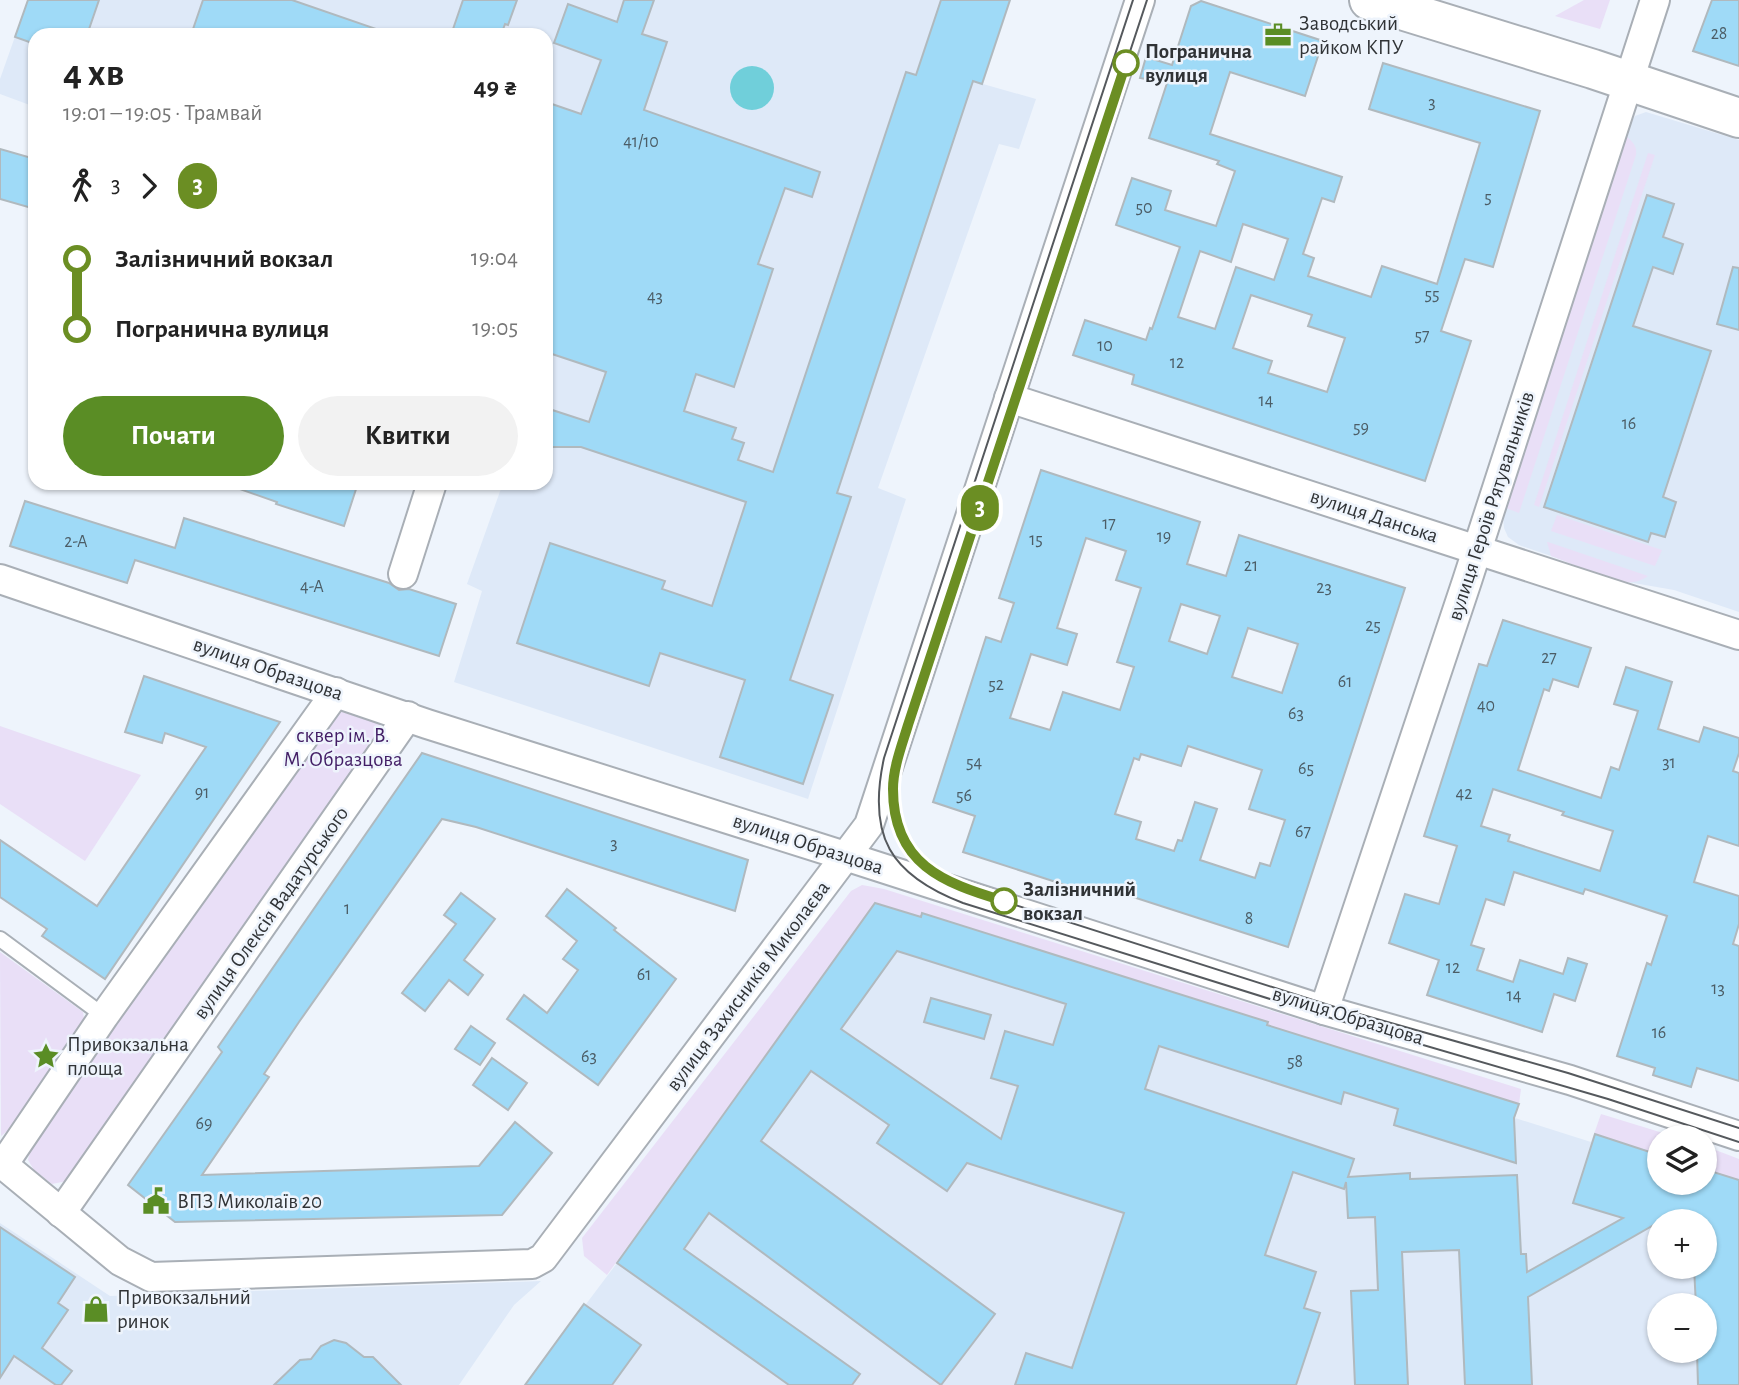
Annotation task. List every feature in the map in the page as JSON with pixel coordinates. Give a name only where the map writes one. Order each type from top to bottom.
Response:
[{"type":"main road","points":[[1369,0],[1739,118]]},
{"type":"street","name":"вулиця Захисників Миколаєва","points":[[61,1213],[120,1261],[151,1278],[532,1264],[543,1258],[869,825],[1140,0]]},
{"type":"street","name":"вулиця Героїв Рятувальників","points":[[1324,1010],[1655,0]]},
{"type":"street","name":"вулиця Данська","points":[[1009,398],[1739,635]]},
{"type":"street","points":[[403,574],[430,490]]},
{"type":"street","name":"вулиця Образцова","points":[[0,579],[408,716],[1324,1010],[1570,1080],[1739,1136]]},
{"type":"street","points":[[61,1213],[2,1163],[336,692]]},
{"type":"street","name":"вулиця Олексія Вадатурського","points":[[61,1213],[408,716]]},
{"type":"lane","points":[[0,939],[104,1016]]},
{"type":"shaded area","points":[[28,0],[1010,0],[983,84],[1036,99],[1019,149],[999,144],[878,488],[906,499],[808,799],[454,682],[482,591],[467,584],[501,490],[553,490],[553,28],[28,28],[28,104],[0,94],[0,79]]},
{"type":"shaded area","points":[[1646,112],[1739,140],[1739,612],[1674,590],[1628,582],[1519,545],[1508,537],[1504,528],[1503,516],[1631,123],[1635,116]]},
{"type":"shaded area","points":[[875,903],[921,917],[922,913],[1268,1022],[1266,1029],[1298,1034],[1519,1104],[1515,1118],[1591,1142],[1594,1134],[1647,1151],[1647,1195],[1717,1195],[1717,1173],[1739,1180],[1739,1385],[525,1385],[617,1263]]},
{"type":"shaded area","points":[[0,1223],[110,1296],[541,1281],[514,1305],[459,1385],[0,1385]]},
{"type":"green space","points":[[1584,0],[1610,0],[1600,29],[1555,16]]},
{"type":"green space","points":[[1626,136],[1634,144],[1636,155],[1519,513],[1506,508]]},
{"type":"green space","points":[[1648,153],[1655,155],[1539,507],[1534,505]]},
{"type":"green space","points":[[1557,515],[1662,550],[1655,566],[1551,531]]},
{"type":"green space","points":[[1547,542],[1648,576],[1630,582],[1599,575],[1551,556]]},
{"type":"green space","name":"сквер ім. В. М. Образцова","points":[[339,711],[380,724],[383,732],[72,1180],[52,1184],[34,1170],[28,1160],[32,1141]]},
{"type":"green space","points":[[0,726],[141,775],[85,861],[0,804]]},
{"type":"green space","points":[[862,885],[884,889],[1521,1089],[1519,1104],[1298,1035],[1266,1029],[1268,1022],[923,913],[921,917],[875,903],[607,1275],[584,1256],[582,1238],[851,891]]},
{"type":"green space","points":[[0,952],[83,1012],[85,1025],[15,1125],[1,1136]]},
{"type":"green space","points":[[1601,1114],[1647,1128],[1647,1151],[1594,1134]]},
{"type":"green space","points":[[1717,1151],[1739,1159],[1739,1180],[1717,1173]]},
{"type":"water","points":[[752,66],[761,67],[768,72],[773,79],[773,97],[768,104],[761,109],[752,110],[743,109],[736,104],[731,97],[730,88],[731,79],[736,72],[743,67]]},
{"type":"building","points":[[28,0],[99,0],[89,28],[28,28],[28,42],[15,37]]},
{"type":"building","points":[[203,0],[292,0],[373,28],[193,28]]},
{"type":"building","points":[[463,0],[517,0],[508,25],[505,24],[504,28],[453,28]]},
{"type":"building","points":[[624,0],[654,0],[642,34],[667,42],[644,110],[820,172],[812,197],[785,188],[758,264],[773,269],[734,387],[696,374],[684,411],[736,428],[732,439],[744,443],[738,460],[773,472],[906,72],[916,75],[941,0],[1010,0],[982,84],[973,81],[837,493],[851,497],[790,680],[833,695],[803,784],[720,757],[745,680],[660,653],[649,686],[517,643],[550,543],[665,581],[662,589],[712,606],[746,502],[581,447],[553,447],[553,410],[589,422],[606,372],[553,354],[553,104],[581,114],[601,60],[554,43],[568,4],[617,22]]},
{"type":"building","points":[[1712,0],[1739,0],[1739,66],[1693,51]]},
{"type":"building","points":[[1201,1],[1323,41],[1305,96],[1230,72],[1210,134],[1342,177],[1334,202],[1322,198],[1303,254],[1314,258],[1308,276],[1371,297],[1382,266],[1437,284],[1480,143],[1369,109],[1383,63],[1540,111],[1493,267],[1465,259],[1441,331],[1471,341],[1425,481],[1132,384],[1134,375],[1073,355],[1085,320],[1146,340],[1180,247],[1116,225],[1132,178],[1171,191],[1165,210],[1216,226],[1235,171],[1217,164],[1219,161],[1149,138],[1167,83],[1140,78],[1146,57],[1172,65],[1191,6]],"holes":[[[1243,224],[1288,239],[1274,280],[1236,267],[1215,329],[1178,317],[1200,251],[1231,262]],[[1251,295],[1312,315],[1308,326],[1345,338],[1327,392],[1268,373],[1272,361],[1233,348]]]},
{"type":"building","points":[[0,149],[28,157],[28,207],[0,199]]},
{"type":"building","points":[[1647,195],[1674,204],[1663,237],[1683,244],[1673,274],[1653,267],[1633,326],[1711,351],[1663,497],[1676,502],[1665,537],[1651,533],[1648,542],[1544,507]]},
{"type":"building","points":[[1733,267],[1739,268],[1739,330],[1717,324]]},
{"type":"building","points":[[1041,470],[1200,522],[1187,564],[1226,576],[1239,535],[1405,588],[1288,947],[1096,885],[1093,894],[963,852],[975,816],[933,802],[986,637],[1001,642],[1014,603],[999,598]],"holes":[[[1086,538],[1126,551],[1116,580],[1141,588],[1117,662],[1134,667],[1120,710],[1063,692],[1050,730],[1010,718],[1031,654],[1067,665],[1077,634],[1057,628]],[[1181,604],[1220,616],[1207,654],[1169,641]],[[1248,628],[1298,644],[1282,693],[1232,677]],[[1188,746],[1262,770],[1249,809],[1285,820],[1270,866],[1260,863],[1255,878],[1200,860],[1217,809],[1195,802],[1182,841],[1178,840],[1174,851],[1136,839],[1141,822],[1115,814],[1134,758],[1139,760],[1141,754],[1181,766]]]},
{"type":"building","points":[[242,490],[356,490],[344,526],[276,504],[277,502]]},
{"type":"building","points":[[25,501],[175,548],[184,518],[389,583],[399,590],[409,589],[456,604],[439,656],[135,560],[127,583],[10,546]]},
{"type":"building","points":[[1503,620],[1591,648],[1578,687],[1553,679],[1549,691],[1544,689],[1518,770],[1601,798],[1611,767],[1619,770],[1638,711],[1614,704],[1626,667],[1672,682],[1658,729],[1699,742],[1704,727],[1739,738],[1739,753],[1733,771],[1739,773],[1739,846],[1708,836],[1694,882],[1739,896],[1739,924],[1733,944],[1739,946],[1739,1081],[1697,1068],[1691,1087],[1653,1075],[1655,1068],[1617,1056],[1647,963],[1651,965],[1667,916],[1585,889],[1583,894],[1514,872],[1504,905],[1486,899],[1471,945],[1484,949],[1477,970],[1513,982],[1520,960],[1563,974],[1568,958],[1587,964],[1575,1001],[1554,994],[1542,1032],[1427,995],[1439,960],[1389,943],[1405,894],[1439,904],[1457,846],[1424,836],[1479,664],[1487,666]],"holes":[[[1493,789],[1564,812],[1562,815],[1613,831],[1600,871],[1508,841],[1510,835],[1481,826]]]},
{"type":"building","points":[[144,676],[280,722],[105,979],[42,936],[47,929],[0,897],[0,840],[97,906],[206,747],[165,733],[162,743],[125,732]]},
{"type":"building","points":[[422,753],[748,860],[735,911],[476,827],[442,819],[299,1022],[264,1074],[269,1077],[202,1175],[479,1166],[515,1122],[552,1153],[502,1215],[175,1222],[128,1185],[222,1052],[218,1047]]},
{"type":"building","points":[[567,889],[676,979],[598,1085],[507,1019],[524,995],[547,1013],[578,970],[563,959],[577,941],[546,916]]},
{"type":"building","points":[[461,893],[495,919],[464,960],[483,975],[468,995],[449,980],[425,1011],[402,993],[456,924],[444,915]]},
{"type":"building","points":[[875,903],[921,917],[922,913],[1519,1104],[1514,1118],[1516,1163],[1394,1125],[1398,1109],[1344,1092],[1341,1104],[1159,1046],[1145,1089],[1354,1159],[1348,1177],[1410,1173],[1410,1179],[1517,1175],[1521,1254],[1526,1254],[1527,1272],[1623,1218],[1573,1203],[1595,1134],[1647,1151],[1647,1195],[1717,1195],[1717,1173],[1739,1180],[1739,1385],[1698,1385],[1697,1363],[1717,1363],[1717,1293],[1695,1293],[1695,1279],[1717,1279],[1717,1209],[1647,1209],[1647,1229],[1528,1297],[1532,1385],[1465,1385],[1459,1250],[1402,1252],[1408,1385],[1355,1385],[1351,1291],[1378,1290],[1375,1217],[1348,1218],[1346,1182],[1344,1189],[1293,1172],[1265,1255],[1316,1272],[1304,1308],[1320,1313],[1296,1385],[1015,1385],[1026,1353],[1072,1368],[1124,1213],[967,1163],[947,1191],[877,1143],[889,1125],[811,1071],[761,1141],[995,1314],[941,1385],[709,1213],[684,1249],[860,1374],[852,1385],[789,1385],[617,1263]],"holes":[[[897,951],[1066,1004],[1053,1045],[1005,1031],[991,1078],[1018,1086],[1001,1139],[841,1029]]]},
{"type":"building","points":[[931,998],[991,1015],[984,1039],[924,1022]]},
{"type":"building","points":[[471,1026],[495,1043],[480,1065],[455,1049]]},
{"type":"building","points":[[492,1058],[527,1083],[508,1110],[473,1085]]},
{"type":"building","points":[[0,1227],[75,1277],[58,1303],[68,1310],[42,1348],[72,1371],[61,1385],[56,1385],[14,1356],[0,1378]]},
{"type":"building","points":[[584,1304],[641,1345],[612,1385],[525,1385]]},
{"type":"building","points":[[334,1340],[346,1343],[364,1357],[373,1357],[401,1385],[274,1385],[300,1360],[311,1359],[321,1346]]},
{"type":"tram line","points":[[1133,0],[884,758],[879,810],[882,831],[890,849],[901,865],[917,880],[963,903],[1334,1019],[1608,1099],[1739,1142]]},
{"type":"tram line","points":[[1147,0],[908,725],[894,784],[896,818],[901,833],[909,847],[930,870],[959,887],[1338,1008],[1568,1073],[1739,1128]]},
{"type":"tram line","name":"3","points":[[1004,901],[944,880],[927,869],[913,854],[897,820],[893,788],[895,772],[908,725],[1126,63]]},
{"type":"place","name":"Заводський райком КПУ","points":[[1278,35]]},
{"type":"place","name":"Погранична вулиця","points":[[1126,63]]},
{"type":"place","name":"Залізничний вокзал","points":[[1004,901]]},
{"type":"place","name":"Привокзальна площа","points":[[46,1056]]},
{"type":"place","name":"ВПЗ Миколаїв 20","points":[[156,1201]]},
{"type":"place","name":"Привокзальний ринок","points":[[96,1309]]}]
